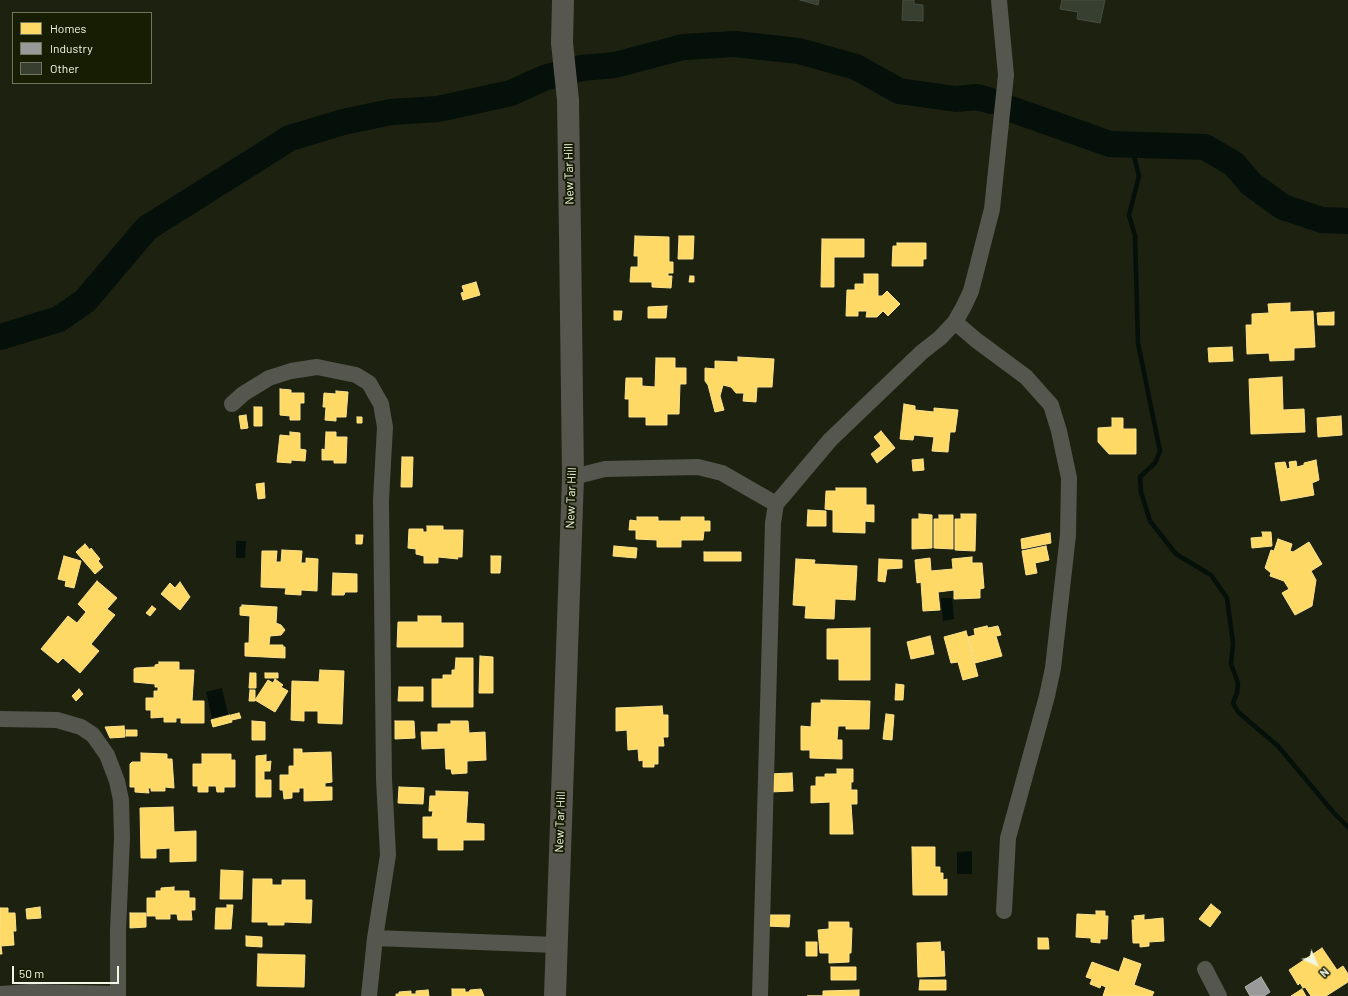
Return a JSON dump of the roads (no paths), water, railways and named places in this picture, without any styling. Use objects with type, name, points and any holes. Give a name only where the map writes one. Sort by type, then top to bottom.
[{"type":"street","name":"New Tar Hill","points":[[554,996],[573,477],[568,100],[562,43],[563,0]]},
{"type":"street","points":[[760,996],[773,523],[776,504],[830,440],[955,322],[971,291],[992,210],[1006,75],[999,0]]},
{"type":"street","points":[[955,322],[976,340],[1026,377],[1051,404],[1059,431],[1069,478],[1068,535],[1053,668],[1047,696],[1008,838],[1004,911]]},
{"type":"street","points":[[232,404],[243,394],[269,378],[291,371],[317,367],[356,375],[369,384],[381,404],[384,427],[381,500],[384,779],[388,841],[386,871],[375,938],[369,996]]},
{"type":"street","points":[[573,477],[605,469],[698,467],[722,473],[776,504]]},
{"type":"street","points":[[0,719],[57,720],[81,727],[93,735],[107,755],[121,800],[122,838],[118,931],[118,995],[31,992],[0,994]]},
{"type":"street","points":[[375,938],[556,945]]},
{"type":"street","points":[[1205,969],[1219,996]]},
{"type":"waterway","points":[[0,337],[59,319],[85,301],[147,228],[290,138],[343,122],[391,112],[438,109],[511,93],[544,78],[581,68],[615,65],[683,47],[735,44],[799,51],[856,67],[899,91],[956,99],[977,97],[991,101]]},
{"type":"waterway","points":[[1005,107],[1110,144],[1205,147],[1234,164],[1251,184],[1283,207],[1322,220],[1348,221]]},
{"type":"waterway","points":[[1131,144],[1139,176],[1129,215],[1135,236],[1138,343],[1160,451],[1155,463],[1140,477],[1141,492],[1150,521],[1176,554],[1211,575],[1227,598],[1233,643],[1231,664],[1238,683],[1237,693],[1233,703],[1238,712],[1278,746],[1334,813],[1348,827]]}]
